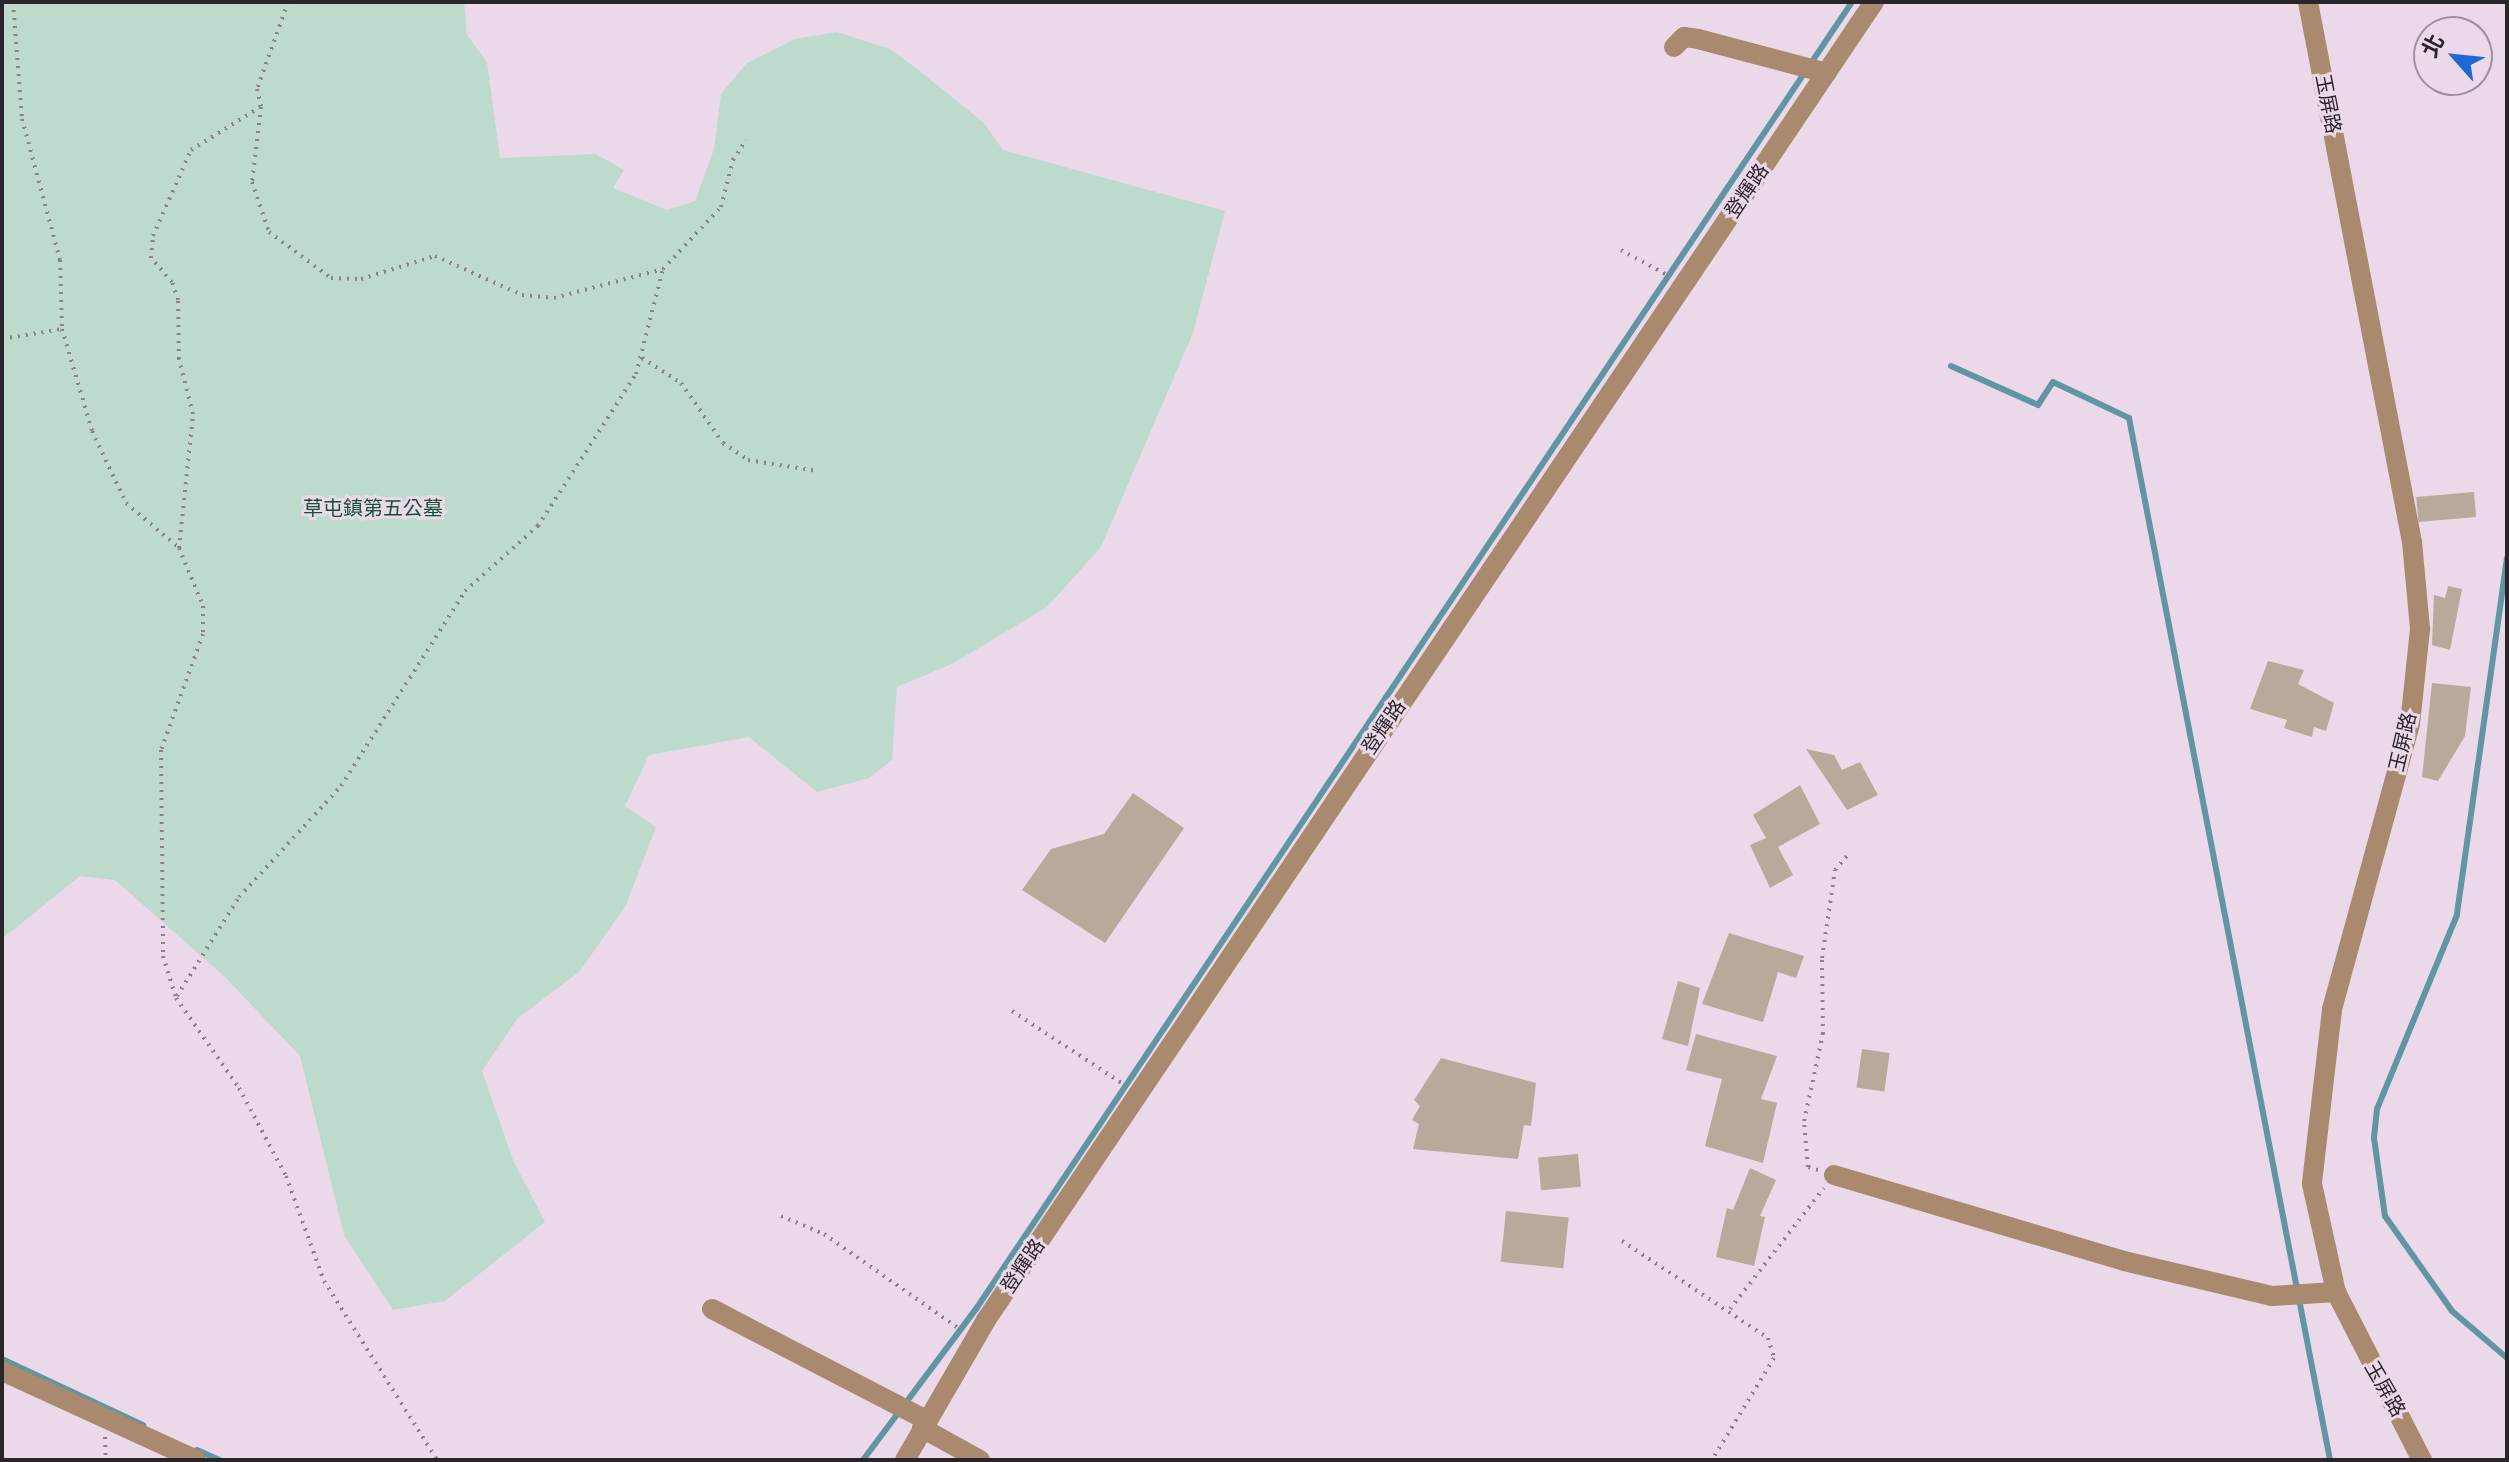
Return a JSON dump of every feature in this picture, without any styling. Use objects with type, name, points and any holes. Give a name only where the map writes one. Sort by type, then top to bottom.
[{"type":"street","name":"登輝路","points":[[905,1460],[975,1339],[1874,2]]},
{"type":"street","name":"玉屏路","points":[[2308,2],[2412,542],[2420,629],[2410,724],[2332,1010],[2317,1105],[2312,1184],[2320,1244],[2336,1292],[2422,1460]]},
{"type":"street","points":[[1674,47],[1684,37],[1698,39],[1827,73]]},
{"type":"street","points":[[1834,1175],[2124,1261],[2281,1296],[2336,1292]]},
{"type":"street","points":[[712,1309],[924,1424],[980,1460]]},
{"type":"street","points":[[2,1371],[196,1460]]},
{"type":"path","points":[[13,2],[22,119],[60,260],[62,329],[92,431],[126,503],[179,548],[203,606],[203,634],[161,750],[159,898],[163,956],[176,998],[239,1088],[286,1176],[324,1281],[343,1316],[437,1460]]},
{"type":"path","points":[[288,2],[257,89],[261,107],[252,159],[257,206],[269,232],[331,278],[361,279],[435,256],[522,295],[554,298],[663,269]]},
{"type":"path","points":[[179,548],[193,414],[179,359],[178,300],[172,282],[151,258],[153,236],[191,150],[261,107]]},
{"type":"path","points":[[176,998],[239,897],[341,786],[465,591],[538,526],[642,358],[663,269],[721,207],[733,160],[746,140]]},
{"type":"path","points":[[1621,250],[1683,285]]},
{"type":"path","points":[[2,339],[62,329]]},
{"type":"path","points":[[642,358],[681,383],[723,443],[748,460],[817,471]]},
{"type":"path","points":[[1730,1309],[1834,1175],[1808,1167],[1804,1121],[1823,1034],[1822,958],[1835,870],[1850,852]]},
{"type":"path","points":[[1012,1011],[1138,1094]]},
{"type":"path","points":[[781,1216],[824,1234],[975,1339]]},
{"type":"path","points":[[1622,1241],[1730,1309],[1768,1338],[1774,1358],[1712,1460]]},
{"type":"green space","name":"草屯鎮第五公墓","points":[[2,2],[464,2],[467,35],[487,62],[500,158],[596,154],[624,170],[613,188],[667,210],[695,201],[714,149],[721,94],[747,63],[795,39],[837,32],[890,49],[984,123],[1003,150],[1225,211],[1193,333],[1101,547],[1047,607],[952,664],[897,687],[892,760],[869,778],[817,792],[749,737],[649,755],[625,806],[656,827],[626,905],[580,971],[517,1019],[482,1071],[513,1160],[545,1222],[445,1301],[393,1310],[344,1235],[300,1056],[225,977],[115,880],[80,876],[2,939]]},
{"type":"building","points":[[2474,492],[2476,517],[2418,522],[2416,497]]},
{"type":"building","points":[[2448,586],[2462,589],[2450,650],[2432,645],[2434,595],[2445,598]]},
{"type":"building","points":[[2268,661],[2304,670],[2298,684],[2334,703],[2326,731],[2314,727],[2312,737],[2284,728],[2287,720],[2250,709]]},
{"type":"building","points":[[2432,683],[2471,687],[2465,736],[2438,781],[2422,777]]},
{"type":"building","points":[[1806,749],[1834,755],[1842,770],[1860,762],[1878,795],[1847,810]]},
{"type":"building","points":[[1800,785],[1820,824],[1778,847],[1793,875],[1770,888],[1750,845],[1766,838],[1753,815]]},
{"type":"building","points":[[1133,793],[1184,828],[1105,943],[1022,890],[1051,849],[1104,834]]},
{"type":"building","points":[[1729,933],[1804,956],[1796,978],[1778,972],[1763,1022],[1702,1004]]},
{"type":"building","points":[[1678,981],[1700,988],[1688,1046],[1662,1039]]},
{"type":"building","points":[[1696,1034],[1777,1056],[1761,1099],[1777,1103],[1763,1163],[1705,1146],[1722,1079],[1686,1070]]},
{"type":"building","points":[[1862,1049],[1890,1053],[1884,1092],[1857,1088]]},
{"type":"building","points":[[1441,1058],[1536,1083],[1531,1126],[1524,1125],[1518,1159],[1413,1149],[1419,1124],[1412,1120],[1420,1106],[1414,1100]]},
{"type":"building","points":[[1578,1154],[1581,1187],[1541,1190],[1538,1157]]},
{"type":"building","points":[[1750,1168],[1776,1180],[1760,1216],[1765,1217],[1754,1266],[1716,1257],[1727,1208],[1733,1210]]},
{"type":"building","points":[[1506,1211],[1569,1218],[1563,1268],[1501,1262]]},
{"type":"waterway","points":[[863,1460],[976,1309],[1852,2]]},
{"type":"waterway","points":[[1951,366],[2038,405],[2053,382],[2129,418],[2330,1460]]},
{"type":"waterway","points":[[2507,558],[2457,915],[2377,1109],[2374,1138],[2385,1216],[2452,1311],[2507,1358]]},
{"type":"waterway","points":[[2,1359],[143,1425]]},
{"type":"waterway","points":[[197,1450],[219,1460]]}]
